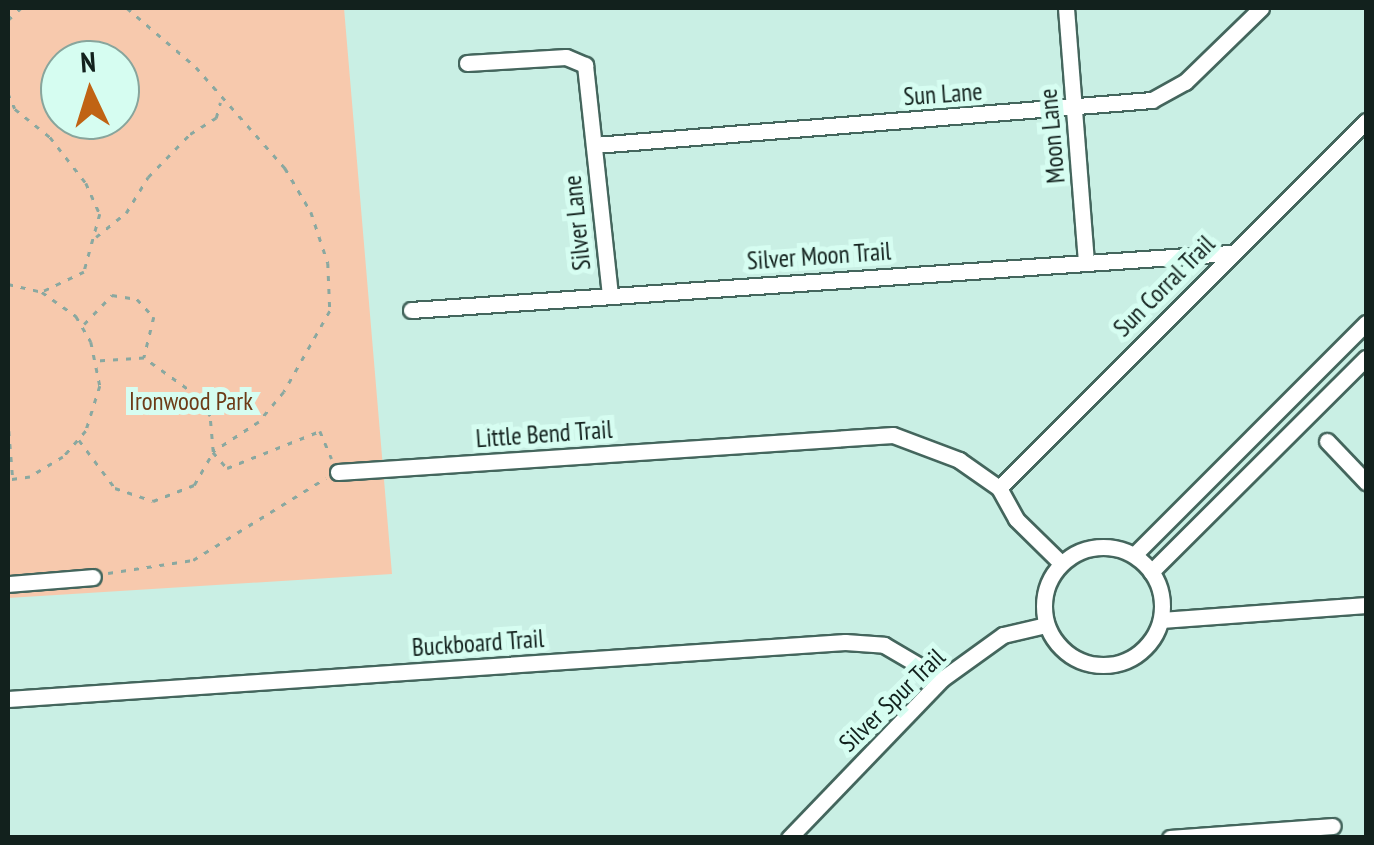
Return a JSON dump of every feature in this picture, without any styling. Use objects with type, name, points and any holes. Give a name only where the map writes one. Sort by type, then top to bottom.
[{"type":"street","name":"Moon Lane","points":[[1066,8],[1086,262]]},
{"type":"street","name":"Sun Lane","points":[[595,145],[1152,100],[1185,82],[1261,8]]},
{"type":"street","name":"Silver Lane","points":[[467,62],[566,57],[584,64],[610,296]]},
{"type":"street","name":"Sun Corral Trail","points":[[999,488],[1366,122]]},
{"type":"street","name":"Silver Moon Trail","points":[[411,310],[1231,253]]},
{"type":"street","points":[[1134,555],[1366,323]]},
{"type":"street","points":[[1151,572],[1366,358]]},
{"type":"street","name":"Little Bend Trail","points":[[338,472],[893,434],[960,460],[999,488],[1016,518],[1061,563]]},
{"type":"street","points":[[1327,441],[1366,482]]},
{"type":"street","points":[[1089,548],[1134,555],[1151,572],[1161,591],[1161,620],[1140,651],[1105,666],[1080,661],[1059,647],[1046,625],[1043,602],[1061,563],[1089,548]]},
{"type":"street","points":[[8,584],[92,577]]},
{"type":"street","points":[[1161,620],[1366,605]]},
{"type":"street","name":"Silver Spur Trail","points":[[799,834],[942,679],[1003,635],[1046,625]]},
{"type":"street","name":"Buckboard Trail","points":[[8,700],[845,642],[884,645],[942,679]]},
{"type":"street","points":[[1170,838],[1332,826]]},
{"type":"path","points":[[8,20],[21,8]]},
{"type":"path","points":[[79,440],[115,488],[153,500],[194,485],[213,452],[259,422],[284,392],[330,311],[328,263],[310,212],[285,168],[220,102],[196,67],[128,8]]},
{"type":"path","points":[[8,93],[15,110],[50,138],[86,182],[100,214],[84,272],[42,292]]},
{"type":"path","points":[[94,239],[126,212],[148,177],[190,134],[216,118],[220,102]]},
{"type":"path","points":[[8,284],[42,292],[84,326],[100,386],[79,440],[49,468],[10,480],[8,418]]},
{"type":"path","points":[[84,326],[98,303],[112,295],[136,299],[154,318],[144,358]]},
{"type":"path","points":[[92,577],[194,560],[338,472],[320,431],[304,432],[290,446],[249,455],[228,468],[213,452],[204,405],[144,358],[96,361]]},
{"type":"green space","name":"Ironwood Park","points":[[8,8],[344,8],[392,574],[8,598]]}]
